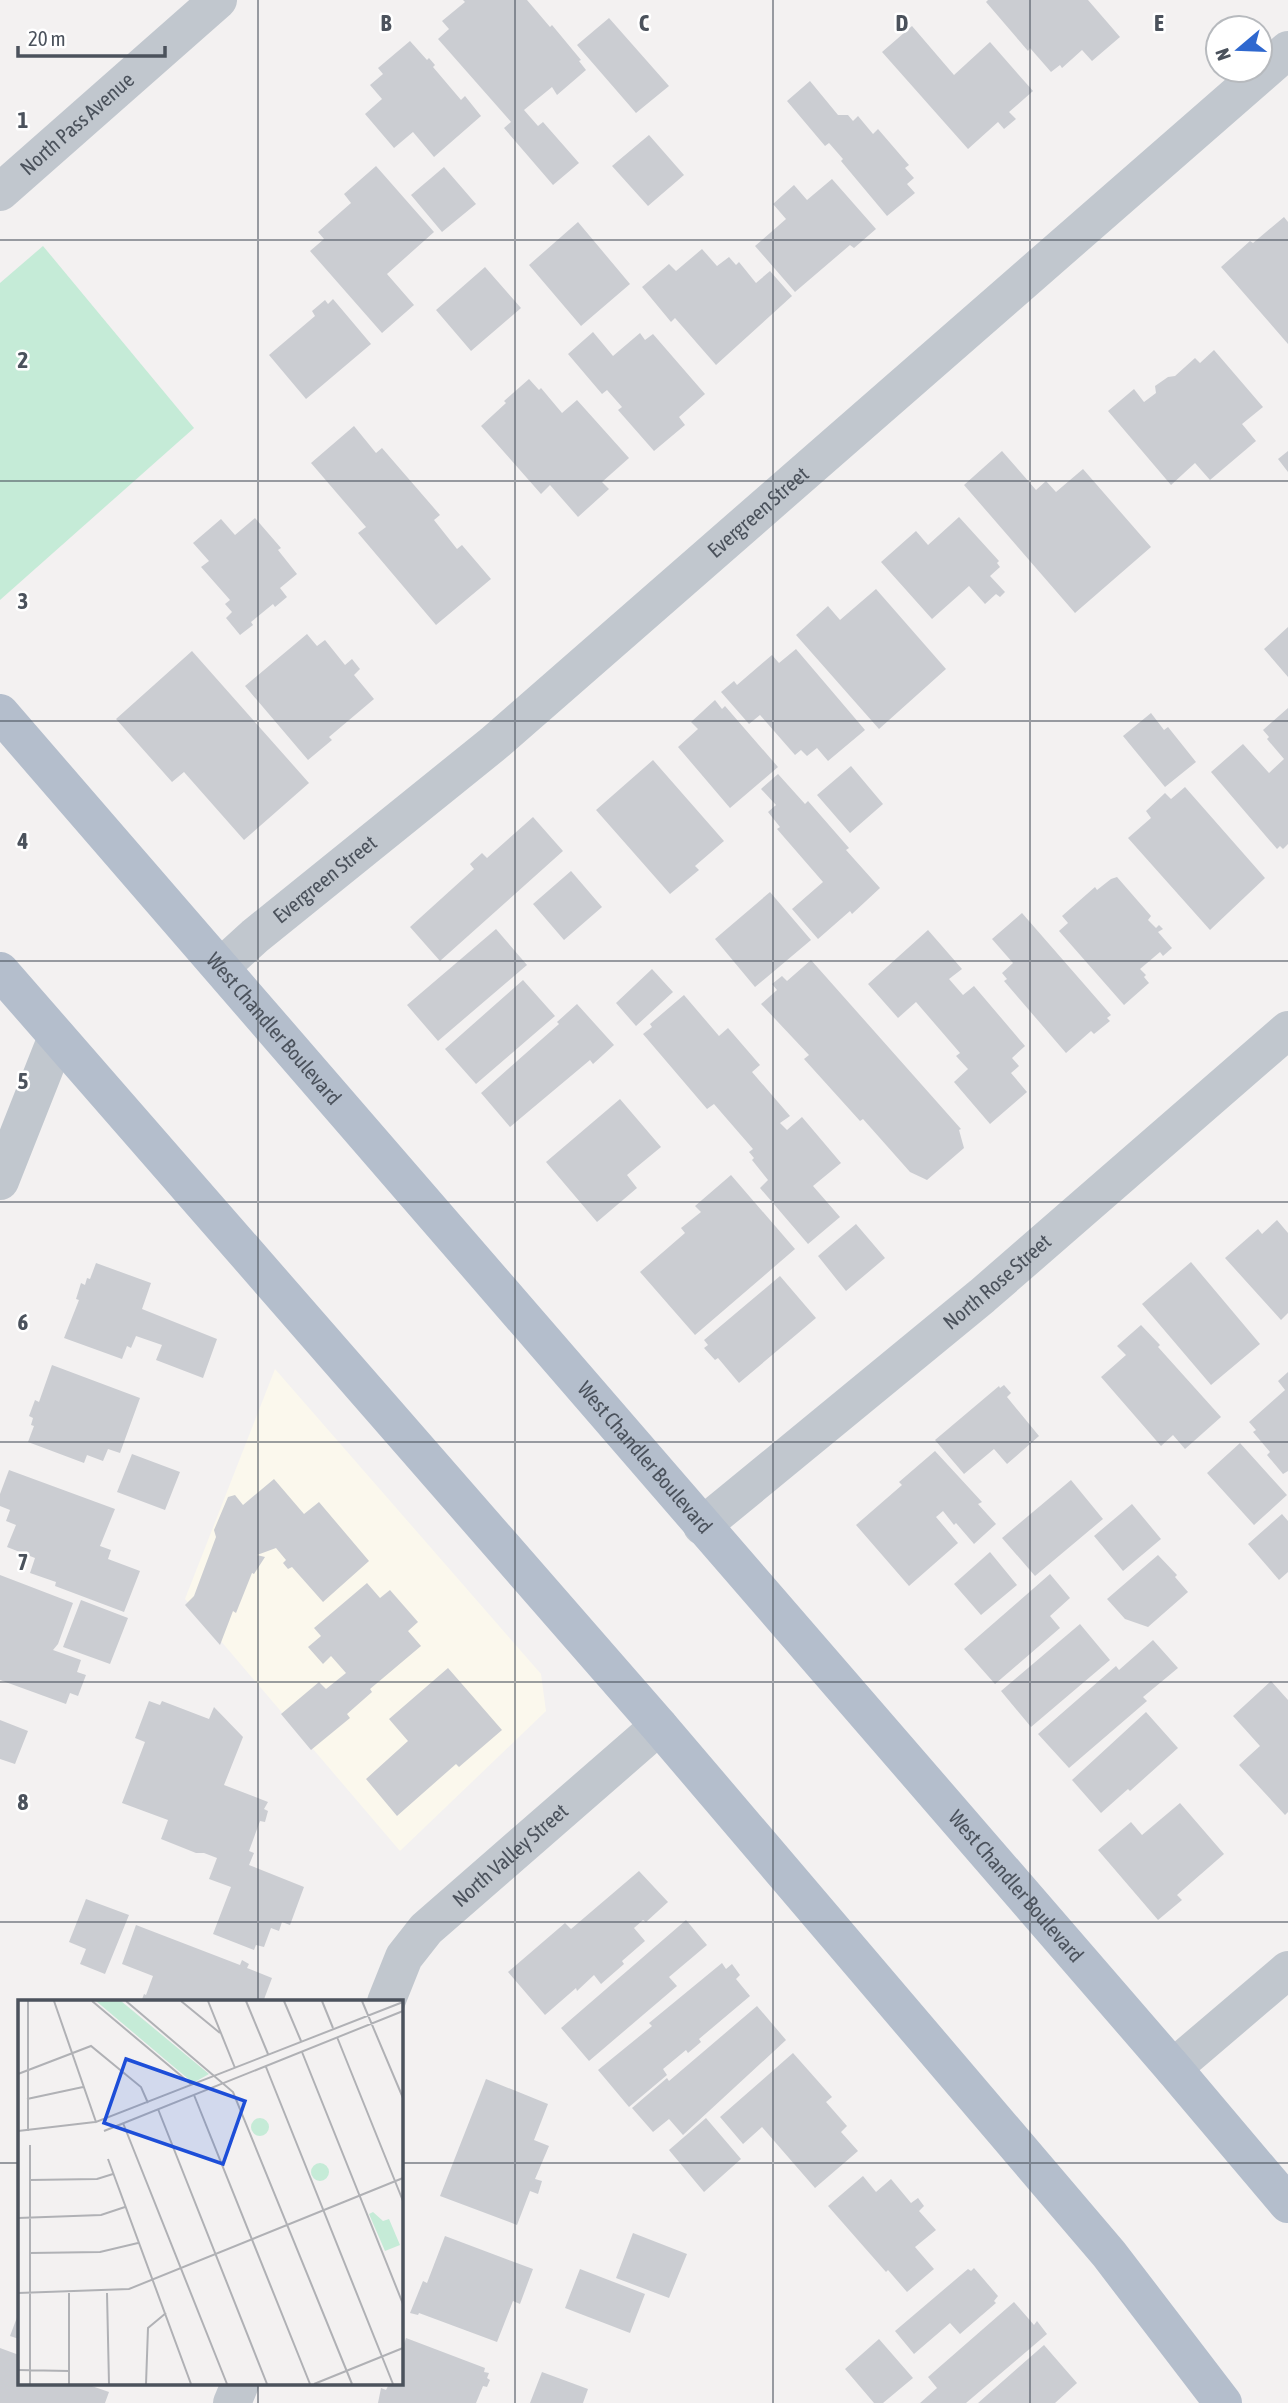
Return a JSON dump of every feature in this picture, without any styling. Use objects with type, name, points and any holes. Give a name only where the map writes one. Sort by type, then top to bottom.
[{"type":"main road","name":"West Chandler Boulevard","points":[[0,713],[1288,2204]]},
{"type":"main road","points":[[0,971],[659,1726],[1109,2254],[1223,2403]]},
{"type":"street","name":"North Pass Avenue","points":[[0,192],[218,0]]},
{"type":"street","name":"Evergreen Street","points":[[221,967],[255,936],[493,744],[1288,50]]},
{"type":"street","name":"North Rose Street","points":[[702,1526],[982,1296],[1288,1030]]},
{"type":"street","points":[[0,1181],[57,1037]]},
{"type":"street","name":"North Valley Street","points":[[387,2000],[404,1957],[426,1929],[659,1726]]},
{"type":"street","points":[[1173,2068],[1288,1970]]},
{"type":"street","points":[[232,2403],[239,2386]]},
{"type":"shaded area","points":[[275,1369],[541,1674],[546,1711],[400,1851],[185,1599]]},
{"type":"green space","points":[[43,246],[194,428],[0,600],[0,283]]},
{"type":"building","points":[[463,0],[527,0],[550,27],[552,25],[586,70],[557,95],[552,87],[524,110],[538,126],[543,122],[579,163],[553,185],[504,128],[511,122],[438,39],[449,29],[442,21],[465,2]]},
{"type":"building","points":[[1088,0],[1120,37],[1092,61],[1082,50],[1062,68],[1060,65],[1051,72],[1030,48],[1028,51],[986,2]]},
{"type":"building","points":[[609,18],[669,86],[636,113],[577,45]]},
{"type":"building","points":[[912,26],[954,75],[990,42],[1033,91],[1009,112],[1016,119],[1004,129],[998,122],[968,149],[882,52]]},
{"type":"building","points":[[410,41],[427,60],[429,58],[435,65],[433,67],[461,100],[465,96],[481,116],[434,157],[413,132],[394,148],[365,114],[382,99],[370,85],[383,74],[378,68]]},
{"type":"building","points":[[810,81],[838,115],[848,115],[853,121],[858,116],[873,134],[878,129],[909,165],[905,168],[914,178],[907,184],[915,193],[887,216],[841,161],[843,159],[829,143],[825,146],[787,101]]},
{"type":"building","points":[[649,135],[684,175],[648,206],[612,166]]},
{"type":"building","points":[[376,166],[434,232],[387,274],[414,305],[382,333],[310,251],[324,239],[318,232],[351,203],[344,194]]},
{"type":"building","points":[[444,167],[476,204],[442,232],[411,195]]},
{"type":"building","points":[[832,179],[876,229],[854,248],[850,245],[795,292],[755,246],[786,219],[773,204],[794,185],[807,200]]},
{"type":"building","points":[[1284,217],[1288,222],[1288,344],[1221,267],[1250,241],[1253,243]]},
{"type":"building","points":[[578,222],[630,284],[581,326],[529,265]]},
{"type":"building","points":[[702,249],[717,266],[729,257],[736,265],[739,262],[756,283],[770,271],[792,296],[716,365],[675,318],[671,322],[642,287],[669,264],[676,271]]},
{"type":"building","points":[[485,267],[521,308],[471,351],[436,310]]},
{"type":"building","points":[[333,299],[371,344],[306,399],[269,355],[315,316],[312,311],[325,300],[328,304]]},
{"type":"building","points":[[593,332],[613,356],[640,333],[645,340],[653,334],[705,394],[679,417],[685,425],[654,451],[618,410],[622,407],[607,390],[602,394],[568,354]]},
{"type":"building","points":[[1214,350],[1263,407],[1242,424],[1256,441],[1210,480],[1195,463],[1171,485],[1108,411],[1134,389],[1144,402],[1156,393],[1155,386],[1168,377],[1175,376],[1195,358],[1200,363]]},
{"type":"building","points":[[529,379],[539,390],[541,388],[562,413],[577,400],[629,458],[602,482],[609,489],[578,517],[550,485],[541,494],[481,426]]},
{"type":"building","points":[[354,426],[376,453],[382,448],[440,515],[434,520],[457,549],[462,545],[491,579],[436,625],[358,533],[366,527],[311,463]]},
{"type":"building","points":[[1002,451],[1036,490],[1046,481],[1056,492],[1083,469],[1151,547],[1075,613],[964,485]]},
{"type":"building","points":[[1288,451],[1288,472],[1278,459]]},
{"type":"building","points":[[959,517],[999,561],[997,563],[1000,567],[990,576],[1005,592],[1000,597],[996,594],[985,604],[969,586],[932,619],[881,562],[916,531],[928,545]]},
{"type":"building","points":[[255,518],[281,548],[278,550],[297,574],[280,588],[287,597],[275,607],[273,604],[240,635],[226,618],[232,612],[225,604],[230,600],[201,567],[209,561],[193,543],[221,519],[235,535]]},
{"type":"building","points":[[876,589],[946,669],[879,729],[796,635],[828,606],[840,620]]},
{"type":"building","points":[[1288,627],[1288,677],[1264,649]]},
{"type":"building","points":[[307,634],[317,646],[325,640],[345,665],[352,659],[360,669],[354,675],[374,699],[329,737],[332,740],[308,760],[245,686]]},
{"type":"building","points":[[796,649],[865,730],[828,761],[817,748],[807,756],[801,750],[795,755],[760,715],[749,724],[721,692],[734,681],[737,685],[772,655],[779,663]]},
{"type":"building","points":[[192,651],[309,783],[244,840],[184,772],[172,782],[116,719]]},
{"type":"building","points":[[715,700],[722,709],[725,706],[778,767],[730,808],[678,747],[698,729],[691,722]]},
{"type":"building","points":[[1288,708],[1288,844],[1283,849],[1280,846],[1277,849],[1211,772],[1243,744],[1269,773],[1284,759],[1263,730]]},
{"type":"building","points":[[1151,713],[1164,730],[1168,727],[1196,762],[1165,787],[1123,736]]},
{"type":"building","points":[[653,760],[724,841],[695,866],[699,870],[670,894],[596,810]]},
{"type":"building","points":[[851,766],[883,804],[850,833],[817,795]]},
{"type":"building","points":[[778,774],[805,804],[808,801],[880,888],[852,914],[850,911],[818,939],[792,909],[823,882],[777,829],[780,827],[768,812],[776,805],[761,789]]},
{"type":"building","points":[[1185,787],[1265,878],[1210,930],[1128,838],[1151,818],[1146,811],[1165,793],[1171,799]]},
{"type":"building","points":[[533,817],[563,851],[440,961],[410,927],[474,869],[470,864],[482,853],[487,858]]},
{"type":"building","points":[[571,871],[602,907],[564,940],[533,904]]},
{"type":"building","points":[[1117,877],[1151,916],[1148,920],[1156,928],[1159,925],[1163,929],[1158,932],[1172,948],[1163,956],[1160,952],[1140,969],[1149,983],[1124,1005],[1059,931],[1068,923],[1062,916],[1095,887],[1097,890]]},
{"type":"building","points":[[770,892],[811,940],[755,987],[715,939]]},
{"type":"building","points":[[1022,913],[1111,1015],[1107,1018],[1110,1021],[1094,1034],[1091,1031],[1066,1053],[1004,981],[1007,979],[1002,973],[1013,963],[992,939]]},
{"type":"building","points":[[496,929],[527,965],[438,1041],[407,1005]]},
{"type":"building","points":[[928,930],[962,969],[949,979],[963,995],[974,986],[1025,1046],[1012,1058],[1019,1066],[1011,1073],[1027,1092],[990,1124],[954,1082],[968,1069],[956,1056],[960,1053],[916,1002],[898,1018],[868,984]]},
{"type":"building","points":[[811,960],[961,1129],[959,1130],[964,1148],[927,1180],[910,1172],[863,1119],[860,1121],[804,1059],[809,1055],[761,1004],[777,990],[772,984],[782,976],[787,981]]},
{"type":"building","points":[[652,969],[673,992],[636,1026],[616,1003]]},
{"type":"building","points":[[523,980],[555,1016],[476,1084],[445,1049]]},
{"type":"building","points":[[684,995],[719,1036],[728,1028],[760,1065],[752,1072],[790,1116],[780,1123],[787,1130],[802,1117],[841,1163],[813,1186],[840,1217],[808,1244],[760,1188],[768,1180],[752,1160],[754,1158],[749,1152],[753,1149],[714,1104],[707,1109],[643,1034],[652,1027],[650,1024]]},
{"type":"building","points":[[577,1004],[614,1045],[593,1064],[590,1060],[510,1127],[481,1093],[559,1024],[557,1022]]},
{"type":"building","points":[[620,1099],[661,1147],[627,1175],[637,1188],[597,1222],[546,1162]]},
{"type":"building","points":[[731,1175],[795,1249],[695,1335],[640,1272],[685,1233],[681,1228],[701,1212],[695,1206]]},
{"type":"building","points":[[1277,1220],[1288,1233],[1288,1313],[1281,1320],[1225,1258],[1258,1229],[1262,1234]]},
{"type":"building","points":[[856,1224],[885,1258],[846,1291],[818,1256]]},
{"type":"building","points":[[1191,1262],[1260,1344],[1211,1385],[1142,1304]]},
{"type":"building","points":[[96,1263],[151,1283],[142,1309],[217,1339],[203,1378],[156,1360],[162,1345],[136,1336],[131,1348],[127,1346],[122,1359],[64,1338],[79,1300],[76,1299],[81,1283],[85,1285],[87,1278],[90,1279]]},
{"type":"building","points":[[780,1276],[816,1318],[739,1383],[718,1358],[715,1360],[704,1348],[708,1345],[704,1340]]},
{"type":"building","points":[[1141,1325],[1221,1417],[1185,1449],[1173,1435],[1161,1446],[1101,1377],[1126,1355],[1117,1346]]},
{"type":"building","points":[[52,1365],[140,1398],[120,1453],[108,1449],[103,1461],[87,1455],[84,1463],[28,1442],[34,1426],[31,1425],[33,1418],[29,1416],[35,1400],[39,1402]]},
{"type":"building","points":[[1288,1372],[1288,1471],[1283,1474],[1267,1455],[1270,1452],[1253,1432],[1256,1430],[1249,1422],[1285,1390],[1278,1381]]},
{"type":"building","points":[[1004,1385],[1011,1393],[1007,1397],[1039,1436],[1007,1464],[994,1449],[964,1474],[935,1440],[999,1386],[1000,1388]]},
{"type":"building","points":[[1240,1443],[1287,1495],[1254,1525],[1207,1473]]},
{"type":"building","points":[[935,1451],[982,1502],[978,1504],[996,1524],[974,1544],[943,1511],[936,1517],[958,1543],[909,1586],[856,1525],[902,1485],[899,1482]]},
{"type":"building","points":[[132,1454],[180,1472],[165,1510],[117,1492]]},
{"type":"building","points":[[9,1470],[115,1509],[100,1546],[111,1550],[108,1559],[140,1571],[124,1612],[55,1586],[56,1582],[30,1573],[35,1558],[7,1547],[16,1525],[6,1521],[10,1510],[0,1506],[0,1494]]},
{"type":"building","points":[[274,1479],[304,1514],[319,1502],[369,1561],[323,1602],[292,1567],[288,1569],[283,1563],[286,1560],[276,1548],[257,1555],[265,1557],[254,1574],[252,1573],[220,1645],[185,1605],[194,1596],[216,1537],[214,1530],[228,1497],[235,1495],[243,1505]]},
{"type":"building","points":[[1071,1480],[1103,1519],[1035,1576],[1002,1538]]},
{"type":"building","points":[[1132,1504],[1161,1539],[1123,1571],[1094,1536]]},
{"type":"building","points":[[1282,1514],[1288,1521],[1288,1572],[1279,1580],[1248,1544]]},
{"type":"building","points":[[990,1552],[1017,1585],[981,1615],[954,1584]]},
{"type":"building","points":[[1158,1555],[1177,1575],[1175,1577],[1188,1592],[1148,1627],[1125,1619],[1107,1599]]},
{"type":"building","points":[[1050,1574],[1070,1598],[1050,1616],[1060,1628],[995,1684],[964,1649]]},
{"type":"building","points":[[0,1575],[73,1603],[58,1644],[53,1650],[81,1660],[77,1672],[86,1675],[78,1696],[70,1693],[66,1704],[0,1680]]},
{"type":"building","points":[[367,1583],[380,1598],[390,1590],[418,1622],[408,1631],[421,1646],[370,1689],[372,1692],[347,1714],[350,1718],[311,1750],[281,1714],[319,1682],[326,1689],[346,1673],[331,1656],[323,1664],[308,1647],[321,1636],[314,1628]]},
{"type":"building","points":[[81,1600],[128,1618],[110,1664],[63,1647]]},
{"type":"building","points":[[1080,1624],[1110,1660],[1031,1727],[1001,1691]]},
{"type":"building","points":[[1153,1640],[1178,1668],[1143,1697],[1147,1701],[1069,1768],[1038,1734],[1116,1666],[1119,1670]]},
{"type":"building","points":[[448,1668],[502,1730],[459,1767],[456,1764],[397,1816],[366,1779],[408,1741],[389,1719]]},
{"type":"building","points":[[1271,1681],[1288,1700],[1288,1812],[1285,1815],[1239,1765],[1260,1746],[1233,1716]]},
{"type":"building","points":[[149,1701],[160,1705],[162,1701],[209,1719],[214,1707],[243,1737],[224,1785],[268,1802],[264,1809],[268,1811],[265,1822],[260,1821],[249,1851],[254,1853],[249,1865],[304,1887],[290,1925],[282,1922],[279,1931],[271,1928],[264,1947],[256,1945],[254,1950],[213,1934],[231,1887],[209,1879],[217,1858],[161,1839],[168,1820],[122,1803],[145,1742],[135,1738]]},
{"type":"building","points":[[1146,1712],[1178,1748],[1101,1813],[1072,1780]]},
{"type":"building","points":[[0,1720],[28,1731],[15,1764],[0,1759]]},
{"type":"building","points":[[1180,1803],[1224,1854],[1177,1895],[1182,1900],[1158,1920],[1098,1850],[1131,1822],[1142,1835]]},
{"type":"building","points":[[639,1871],[668,1902],[646,1922],[643,1920],[634,1928],[645,1941],[601,1984],[594,1975],[545,2015],[508,1972],[565,1923],[571,1929]]},
{"type":"building","points":[[86,1899],[129,1915],[105,1974],[80,1964],[86,1949],[69,1942]]},
{"type":"building","points":[[686,1920],[707,1945],[669,1977],[677,1986],[589,2061],[561,2028]]},
{"type":"building","points":[[136,1925],[240,1965],[242,1960],[249,1964],[247,1968],[272,1978],[264,2000],[142,2000],[153,1976],[122,1964]]},
{"type":"building","points":[[722,1963],[726,1969],[732,1964],[740,1975],[736,1979],[750,1996],[699,2039],[701,2042],[688,2053],[686,2050],[663,2069],[667,2075],[629,2107],[598,2070],[652,2026],[649,2023]]},
{"type":"building","points":[[757,2006],[786,2040],[683,2135],[669,2119],[653,2132],[632,2108],[667,2078],[669,2081]]},
{"type":"building","points":[[793,2053],[832,2097],[826,2102],[847,2126],[841,2132],[858,2151],[815,2188],[762,2127],[743,2144],[720,2117]]},
{"type":"building","points":[[486,2079],[548,2104],[534,2140],[549,2146],[535,2179],[542,2181],[538,2194],[530,2191],[517,2225],[440,2196]]},
{"type":"building","points":[[706,2118],[741,2159],[704,2192],[669,2150]]},
{"type":"building","points":[[863,2176],[876,2192],[891,2179],[911,2203],[918,2198],[924,2206],[919,2211],[936,2230],[915,2247],[934,2269],[907,2292],[828,2206]]},
{"type":"building","points":[[633,2233],[687,2254],[669,2298],[616,2278]]},
{"type":"building","points":[[445,2236],[533,2269],[520,2304],[513,2301],[497,2342],[419,2313],[410,2313],[423,2281],[427,2283]]},
{"type":"building","points":[[974,2268],[998,2296],[994,2301],[996,2303],[960,2334],[950,2323],[914,2354],[895,2331],[968,2269],[971,2271]]},
{"type":"building","points":[[580,2269],[645,2294],[630,2333],[565,2308]]},
{"type":"building","points":[[1014,2302],[1034,2325],[1037,2321],[1047,2334],[966,2403],[920,2403],[937,2388],[928,2377]]},
{"type":"building","points":[[18,2315],[18,2339],[10,2336]]},
{"type":"building","points":[[406,2338],[485,2368],[484,2372],[489,2373],[487,2378],[490,2380],[487,2387],[483,2386],[476,2403],[378,2403],[381,2388],[386,2390],[388,2386],[402,2386],[402,2349]]},
{"type":"building","points":[[879,2339],[913,2378],[883,2403],[874,2403],[845,2369]]},
{"type":"building","points":[[1044,2345],[1077,2383],[1055,2403],[978,2403]]},
{"type":"building","points":[[0,2348],[18,2355],[18,2386],[92,2386],[109,2392],[105,2403],[0,2403]]},
{"type":"building","points":[[542,2372],[588,2389],[583,2403],[530,2403]]}]
